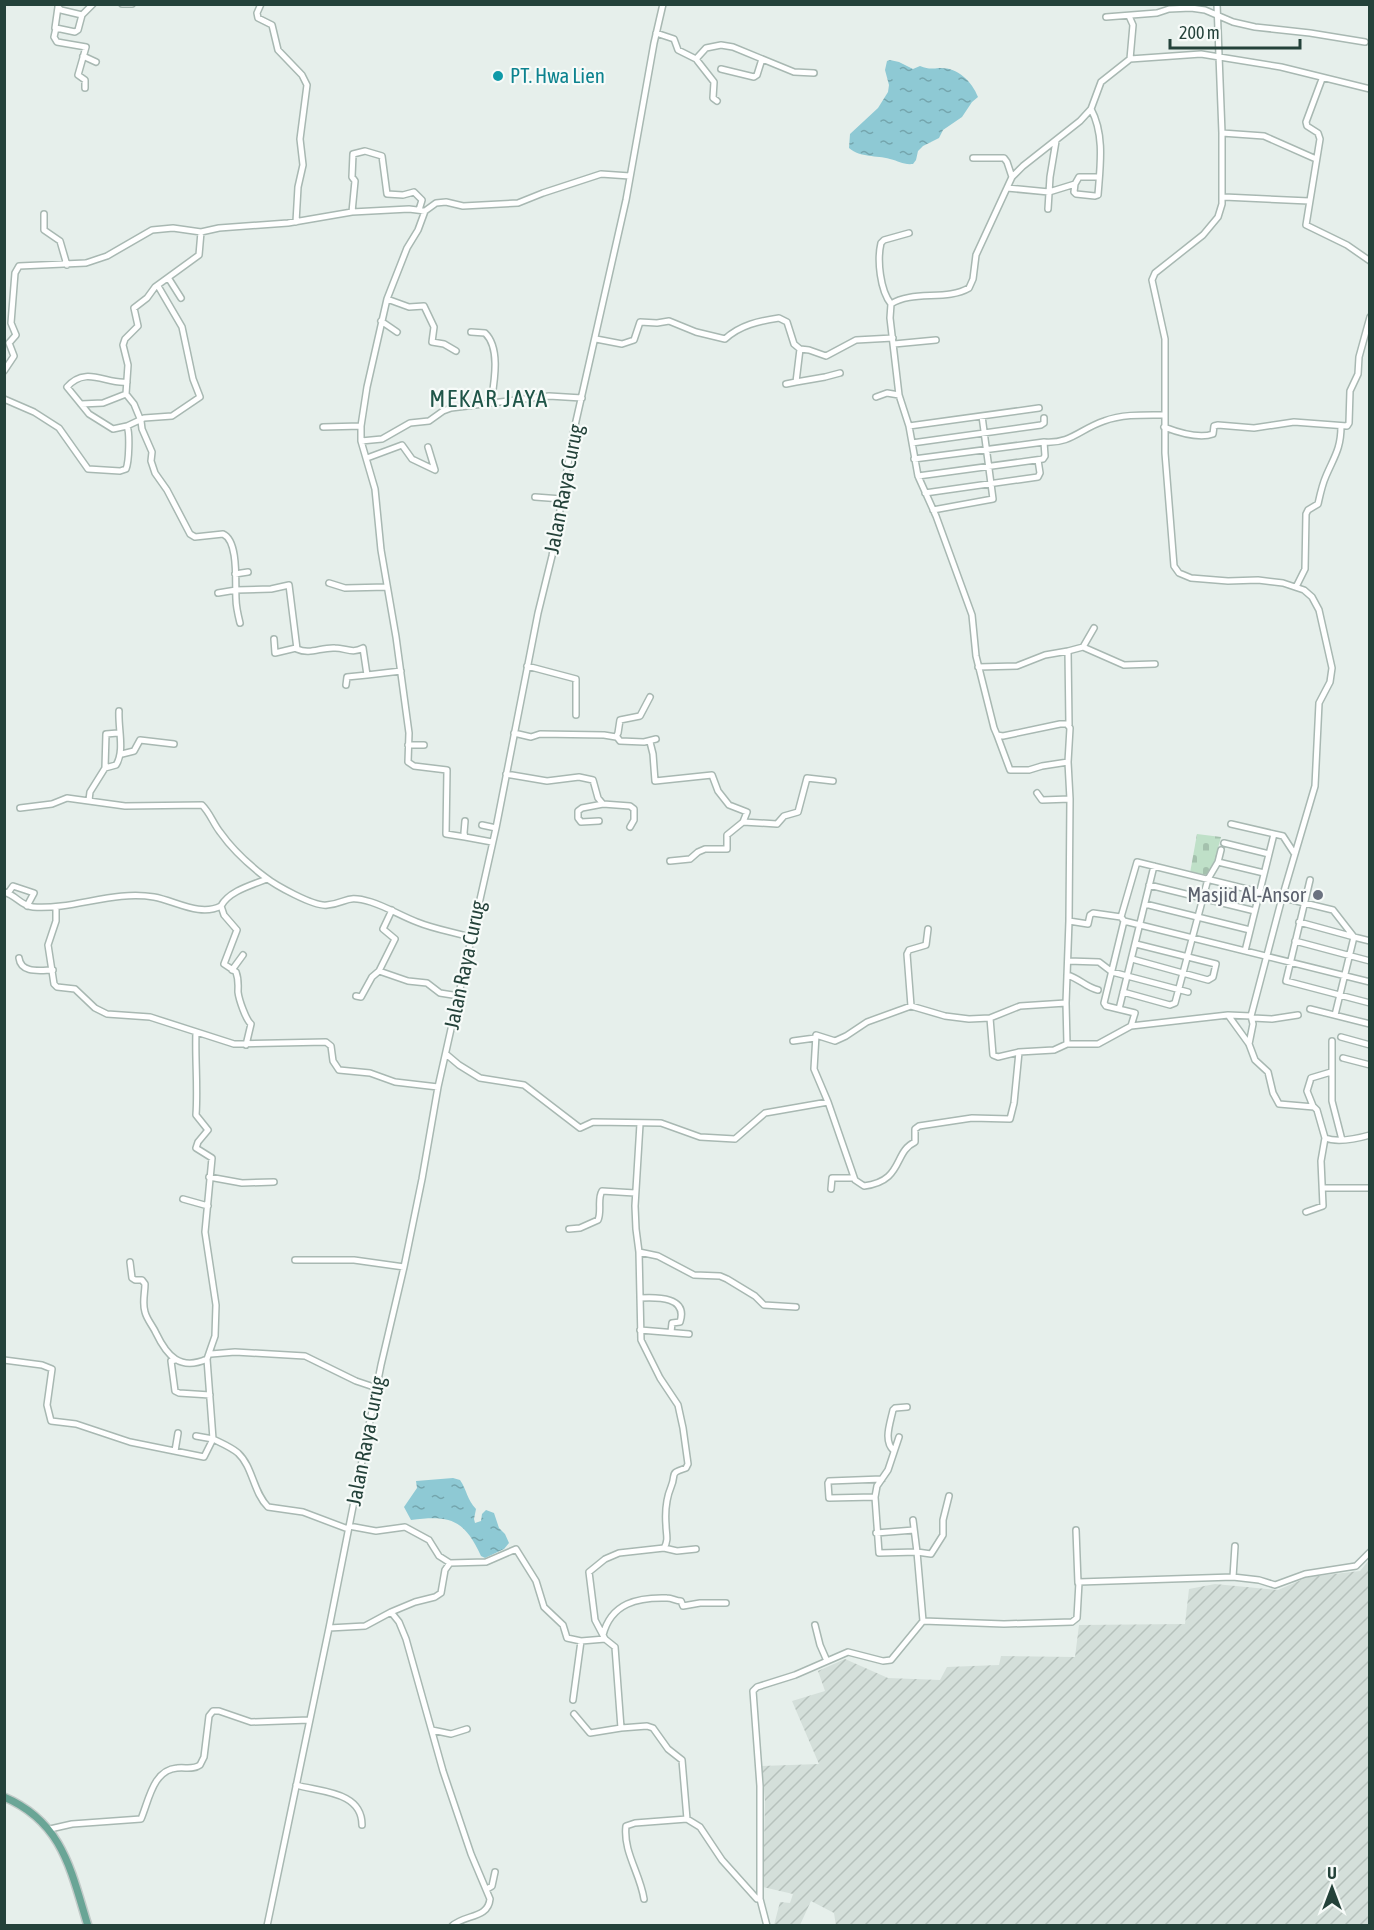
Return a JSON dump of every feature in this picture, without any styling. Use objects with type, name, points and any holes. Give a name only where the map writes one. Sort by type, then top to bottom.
[{"type":"main road","points":[[4,1797],[31,1811],[50,1829],[66,1854],[88,1926]]},
{"type":"street","points":[[54,28],[76,31],[82,15],[93,4]]},
{"type":"street","points":[[122,4],[132,4]]},
{"type":"street","points":[[261,4],[257,13],[258,18],[272,25],[278,50],[302,75],[307,86],[300,139],[303,165],[298,187],[296,222]]},
{"type":"street","name":"Jalan Raya Curug","points":[[267,1926],[381,1365],[404,1267],[438,1087],[496,828],[582,398],[630,176],[663,4]]},
{"type":"street","points":[[1217,4],[1224,197],[1221,211],[1209,229],[1152,277],[1165,339],[1164,427],[1172,559],[1179,573],[1201,579],[1258,580],[1296,587],[1308,593],[1316,604],[1326,635],[1332,668],[1330,682],[1319,703],[1315,786],[1294,853],[1267,956],[1252,1017],[1249,1044]]},
{"type":"street","points":[[58,6],[61,10],[82,15]]},
{"type":"street","points":[[58,6],[54,28],[55,41],[86,47],[78,76],[85,80],[85,88]]},
{"type":"street","points":[[1106,17],[1157,13],[1181,7],[1199,9],[1255,27],[1365,42]]},
{"type":"street","points":[[1129,16],[1133,25],[1130,59]]},
{"type":"street","points":[[656,33],[674,39],[678,50],[696,58],[714,82],[712,98],[717,101]]},
{"type":"street","points":[[696,58],[706,48],[716,44],[733,47],[794,72],[814,73]]},
{"type":"street","points":[[891,304],[900,299],[958,292],[969,288],[973,279],[976,255],[1012,177],[1091,109],[1101,82],[1130,59],[1193,53],[1281,67],[1322,79],[1370,89]]},
{"type":"street","points":[[83,56],[96,62]]},
{"type":"street","points":[[722,69],[756,77],[762,59]]},
{"type":"street","points":[[1322,79],[1306,122],[1307,126],[1319,136],[1307,226],[1347,245],[1369,259]]},
{"type":"street","points":[[1091,109],[1098,125],[1100,177],[1097,196],[1074,193],[1079,177],[1100,177]]},
{"type":"street","points":[[1222,133],[1264,136],[1316,159]]},
{"type":"street","points":[[1048,209],[1056,141]]},
{"type":"street","points":[[352,212],[355,182],[352,177],[352,156],[361,151],[382,156],[387,194],[403,195],[414,192],[421,198],[422,211],[418,230],[407,248],[381,321],[361,426],[361,441],[375,489],[409,733],[410,764],[447,770],[446,834],[492,843]]},
{"type":"street","points":[[973,158],[1004,158],[1012,177]]},
{"type":"street","points":[[4,371],[14,353],[9,344],[16,335],[11,323],[16,270],[22,265],[86,263],[107,256],[148,231],[173,228],[201,232],[219,228],[296,222],[352,212],[422,211],[442,202],[463,206],[518,203],[601,174],[630,176]]},
{"type":"street","points":[[1007,188],[1049,192],[1075,184]]},
{"type":"street","points":[[1224,197],[1309,201]]},
{"type":"street","points":[[44,214],[44,230],[60,241],[67,265]]},
{"type":"street","points":[[201,232],[199,255],[158,286],[134,308],[138,326],[125,339],[123,345],[128,364],[126,394],[141,419],[142,429],[152,452],[151,461],[154,470],[190,534],[195,537],[223,534],[229,537],[233,550],[240,623]]},
{"type":"street","points":[[909,233],[884,240],[880,246],[881,272],[886,297],[891,304],[890,318],[899,395],[909,426],[918,476],[959,574],[969,605],[978,667],[997,735],[1010,770],[1029,771],[1042,766],[1068,762]]},
{"type":"street","points":[[169,279],[181,298]]},
{"type":"street","points":[[127,382],[119,383],[96,377],[75,381],[68,384],[67,388],[94,418],[114,430],[141,419],[172,416],[200,397],[193,379],[182,327],[158,286]]},
{"type":"street","points":[[387,299],[409,307],[424,306],[434,327],[432,342],[444,344],[456,351]]},
{"type":"street","points":[[1164,427],[1207,436],[1213,434],[1214,426],[1218,425],[1259,428],[1294,422],[1347,426],[1350,391],[1358,374],[1359,357],[1367,339],[1370,316]]},
{"type":"street","points":[[596,339],[627,344],[634,340],[640,322],[667,321],[696,332],[725,339],[742,327],[784,318],[794,344],[800,349],[826,356],[856,340],[936,340]]},
{"type":"street","points":[[381,321],[397,332]]},
{"type":"street","points":[[471,332],[486,333],[492,342],[495,370],[491,403]]},
{"type":"street","points":[[796,382],[800,349]]},
{"type":"street","points":[[786,384],[840,372]]},
{"type":"street","points":[[876,397],[887,393],[899,395]]},
{"type":"street","points":[[81,404],[103,403],[126,394]]},
{"type":"street","points":[[361,441],[382,439],[415,422],[431,421],[447,410],[549,396],[582,398]]},
{"type":"street","points":[[4,399],[34,412],[58,428],[90,470],[120,471],[126,469],[129,437],[127,426]]},
{"type":"street","points":[[909,426],[1039,408]]},
{"type":"street","points":[[914,459],[1044,442],[1055,443],[1069,440],[1109,419],[1164,414]]},
{"type":"street","points":[[933,510],[992,500],[982,416]]},
{"type":"street","points":[[912,443],[1041,425],[1044,423],[1044,418]]},
{"type":"street","points":[[323,427],[361,426]]},
{"type":"street","points":[[1296,587],[1305,569],[1306,514],[1309,509],[1318,504],[1325,479],[1339,447],[1341,426]]},
{"type":"street","points":[[399,430],[402,445],[411,459],[435,470],[428,447]]},
{"type":"street","points":[[918,476],[1038,460],[1045,457],[1044,442]]},
{"type":"street","points":[[367,458],[402,445]]},
{"type":"street","points":[[925,493],[1038,477],[1040,473],[1038,460]]},
{"type":"street","points":[[535,497],[562,499]]},
{"type":"street","points":[[235,574],[248,572]]},
{"type":"street","points":[[329,583],[345,588],[387,588]]},
{"type":"street","points":[[218,593],[289,585],[296,648]]},
{"type":"street","points":[[1083,647],[1094,628]]},
{"type":"street","points":[[274,639],[276,653],[296,648],[306,652],[335,648],[353,651],[363,648],[367,675]]},
{"type":"street","points":[[978,667],[1017,666],[1045,655],[1083,647],[1124,665],[1155,664]]},
{"type":"street","points":[[1067,1044],[1066,1003],[1070,921],[1068,651]]},
{"type":"street","points":[[527,666],[576,679],[576,715]]},
{"type":"street","points":[[346,685],[347,677],[401,671]]},
{"type":"street","points":[[650,697],[639,717],[620,720],[617,736],[620,741],[653,740],[656,781],[712,775],[718,791],[729,805],[746,811],[743,822],[727,835],[727,849],[705,849],[690,859],[670,861]]},
{"type":"street","points":[[105,768],[116,765],[122,754],[118,733],[119,711]]},
{"type":"street","points":[[997,735],[1005,736],[1053,725],[1069,725]]},
{"type":"street","points":[[89,800],[90,792],[105,768],[106,734],[118,733]]},
{"type":"street","points":[[514,733],[530,737],[540,734],[617,736]]},
{"type":"street","points":[[122,754],[134,751],[140,740],[174,744]]},
{"type":"street","points":[[408,746],[424,746]]},
{"type":"street","points":[[506,774],[547,781],[579,777],[590,779],[595,783],[598,798],[603,804]]},
{"type":"street","points":[[743,822],[777,824],[784,816],[798,812],[807,778],[833,781]]},
{"type":"street","points":[[1037,793],[1042,801],[1070,799]]},
{"type":"street","points":[[20,808],[52,804],[68,798],[125,806],[202,805],[228,843],[267,879],[316,904],[328,905],[356,898],[392,910],[415,921],[470,937]]},
{"type":"street","points":[[599,821],[581,822],[578,818],[578,811],[582,808],[603,804],[633,808],[634,820],[630,827]]},
{"type":"street","points":[[465,821],[465,837]]},
{"type":"street","points":[[1231,824],[1285,837],[1294,853]]},
{"type":"street","points":[[482,825],[496,828]]},
{"type":"street","points":[[1245,951],[1274,834]]},
{"type":"street","points":[[1224,843],[1269,854]]},
{"type":"street","points":[[1123,992],[1170,1005],[1176,1001],[1208,879],[1218,862],[1221,850]]},
{"type":"street","points":[[1131,1026],[1136,1014],[1104,1004],[1135,863],[1138,861],[1333,910],[1354,937],[1335,1015]]},
{"type":"street","points":[[1218,862],[1264,873]]},
{"type":"street","points":[[1119,1009],[1154,866]]},
{"type":"street","points":[[27,906],[34,893],[13,886],[6,893],[27,906],[56,907],[128,895],[155,897],[205,911],[221,906],[238,891],[267,879]]},
{"type":"street","points":[[1310,880],[1289,961],[1286,982],[1370,1003]]},
{"type":"street","points":[[1149,885],[1255,911]]},
{"type":"street","points":[[1145,904],[1250,930]]},
{"type":"street","points":[[221,906],[237,930],[224,964],[236,972],[239,997],[245,1009],[246,1019],[251,1024],[246,1045]]},
{"type":"street","points":[[56,907],[56,921],[48,945],[55,987],[75,988],[95,1008],[107,1014],[150,1017],[234,1044],[326,1042],[331,1046],[333,1061],[339,1070],[370,1073],[395,1082],[438,1087]]},
{"type":"street","points":[[356,996],[361,997],[372,977],[379,971],[395,939],[383,929],[392,910]]},
{"type":"street","points":[[1070,921],[1088,924],[1090,915],[1093,913],[1123,919],[1191,939],[1370,982]]},
{"type":"street","points":[[1299,922],[1370,941]]},
{"type":"street","points":[[911,1006],[907,954],[909,950],[926,945],[928,929]]},
{"type":"street","points":[[1295,941],[1370,962]]},
{"type":"street","points":[[1132,959],[1210,980],[1216,964],[1136,944]]},
{"type":"street","points":[[232,970],[243,955]]},
{"type":"street","points":[[19,958],[20,966],[24,968],[39,971],[53,970]]},
{"type":"street","points":[[1068,961],[1098,962],[1104,964],[1112,972],[1188,992]]},
{"type":"street","points":[[379,971],[408,981],[427,983],[440,993],[459,996]]},
{"type":"street","points":[[1068,975],[1076,978],[1085,986],[1098,990]]},
{"type":"street","points":[[793,1041],[814,1038],[818,1035],[829,1041],[838,1040],[867,1022],[911,1006],[954,1018],[990,1018],[1020,1006],[1066,1003]]},
{"type":"street","points":[[1310,1009],[1370,1024]]},
{"type":"street","points":[[990,1018],[994,1057],[1019,1052],[1054,1050],[1067,1044],[1098,1044],[1131,1026],[1228,1015],[1272,1019],[1298,1015]]},
{"type":"street","points":[[1228,1015],[1249,1044],[1255,1060],[1268,1072],[1279,1104],[1312,1106]]},
{"type":"street","points":[[4,1360],[42,1365],[52,1369],[47,1405],[51,1421],[76,1424],[130,1442],[204,1457],[213,1439],[209,1357],[215,1336],[216,1305],[205,1232],[211,1156],[196,1148],[198,1142],[208,1131],[196,1115],[198,1096],[196,1032]]},
{"type":"street","points":[[1341,1037],[1370,1045]]},
{"type":"street","points":[[814,1038],[814,1069],[857,1183],[864,1186],[888,1178],[895,1170],[906,1146],[915,1142],[915,1129],[919,1126],[977,1118],[1010,1119],[1015,1096],[1019,1052]]},
{"type":"street","points":[[1332,1041],[1332,1101],[1342,1140]]},
{"type":"street","points":[[446,1054],[480,1078],[524,1085],[578,1128],[595,1122],[664,1124],[700,1137],[735,1139],[765,1113],[828,1102]]},
{"type":"street","points":[[1343,1058],[1370,1065]]},
{"type":"street","points":[[1306,1212],[1323,1206],[1321,1161],[1324,1138],[1317,1110],[1312,1106],[1307,1091],[1311,1078],[1331,1072]]},
{"type":"street","points":[[640,1124],[635,1193],[639,1252],[640,1330],[644,1347],[660,1378],[678,1405],[688,1464],[685,1469],[676,1471],[673,1475],[672,1485],[666,1497],[668,1541],[664,1548]]},
{"type":"street","points":[[1324,1138],[1342,1140],[1370,1135]]},
{"type":"street","points":[[209,1177],[242,1183],[274,1182]]},
{"type":"street","points":[[831,1189],[832,1178],[855,1178]]},
{"type":"street","points":[[1323,1188],[1370,1188]]},
{"type":"street","points":[[569,1229],[580,1228],[598,1220],[602,1191],[635,1193]]},
{"type":"street","points":[[183,1199],[208,1206]]},
{"type":"street","points":[[639,1252],[658,1256],[694,1275],[720,1276],[755,1296],[764,1305],[796,1307]]},
{"type":"street","points":[[295,1260],[354,1260],[404,1267]]},
{"type":"street","points":[[130,1262],[132,1278],[142,1280],[145,1284],[145,1315],[168,1354],[175,1360],[199,1362],[209,1357],[235,1352],[305,1356],[356,1381],[377,1388]]},
{"type":"street","points":[[640,1298],[670,1301],[681,1307],[682,1320],[672,1323],[671,1332]]},
{"type":"street","points":[[640,1330],[689,1334]]},
{"type":"street","points":[[175,1360],[171,1361],[176,1391],[179,1394],[210,1395]]},
{"type":"street","points":[[894,1451],[888,1443],[893,1410],[907,1407]]},
{"type":"street","points":[[174,1451],[178,1433]]},
{"type":"street","points":[[196,1436],[213,1439],[236,1452],[243,1459],[260,1498],[267,1507],[303,1512],[349,1527],[376,1531],[405,1527],[429,1540],[439,1556],[450,1563],[486,1562],[516,1549],[536,1581],[544,1607],[563,1625],[567,1638],[581,1641],[604,1637]]},
{"type":"street","points":[[899,1437],[888,1470],[877,1486],[875,1497],[879,1553],[931,1554],[942,1537],[949,1496]]},
{"type":"street","points":[[875,1497],[829,1498],[828,1483],[830,1481],[882,1479]]},
{"type":"street","points":[[766,1926],[760,1899],[760,1786],[753,1690],[848,1652],[883,1661],[891,1660],[924,1621],[913,1520]]},
{"type":"street","points":[[876,1533],[914,1530]]},
{"type":"street","points":[[924,1621],[1005,1624],[1072,1622],[1077,1618],[1076,1530]]},
{"type":"street","points":[[1233,1577],[1235,1546]]},
{"type":"street","points":[[621,1728],[615,1648],[613,1643],[604,1637],[595,1620],[590,1569],[619,1553],[664,1548],[677,1551],[696,1549]]},
{"type":"street","points":[[1078,1583],[1233,1577],[1259,1580],[1275,1585],[1305,1574],[1356,1566],[1370,1552]]},
{"type":"street","points":[[329,1628],[368,1626],[392,1612],[416,1602],[435,1598],[441,1593],[445,1570],[450,1563]]},
{"type":"street","points":[[604,1637],[610,1616],[637,1599],[670,1598],[681,1601],[682,1606],[726,1603]]},
{"type":"street","points":[[392,1612],[406,1639],[443,1771],[467,1843],[490,1899],[486,1910],[481,1914],[460,1919],[452,1926]]},
{"type":"street","points":[[815,1625],[817,1639],[826,1661]]},
{"type":"street","points":[[573,1700],[581,1641]]},
{"type":"street","points":[[50,1829],[72,1824],[141,1819],[158,1776],[170,1769],[194,1768],[200,1765],[204,1757],[209,1716],[213,1711],[251,1722],[309,1720]]},
{"type":"street","points":[[574,1714],[590,1733],[621,1728],[647,1726],[653,1728],[668,1749],[682,1760],[687,1819]]},
{"type":"street","points":[[432,1730],[451,1734],[468,1730]]},
{"type":"street","points":[[296,1785],[349,1799],[359,1810],[362,1825]]},
{"type":"street","points":[[644,1899],[640,1879],[628,1850],[626,1826],[635,1823],[687,1819],[702,1830],[722,1860],[760,1899]]},
{"type":"street","points":[[487,1889],[492,1886],[495,1872]]},
{"type":"shaded area","points":[[1369,1560],[1369,1925],[836,1926],[834,1913],[811,1901],[800,1925],[774,1925],[780,1902],[790,1903],[793,1894],[763,1887],[765,1801],[762,1766],[819,1764],[792,1701],[825,1691],[818,1671],[845,1659],[888,1678],[940,1680],[947,1667],[999,1665],[1001,1656],[1075,1657],[1079,1625],[1185,1624],[1189,1589],[1215,1584],[1278,1590],[1308,1577],[1360,1571]]},
{"type":"green space","points":[[1197,834],[1221,837],[1210,879],[1190,873]]},
{"type":"water","points":[[890,60],[913,69],[920,66],[952,70],[968,81],[978,97],[962,117],[943,130],[939,138],[918,151],[913,164],[864,155],[849,148],[850,134],[878,108],[888,92],[889,85],[885,70],[887,61]]},
{"type":"water","points":[[453,1478],[460,1480],[476,1509],[475,1523],[481,1521],[482,1514],[486,1510],[494,1513],[499,1528],[509,1543],[504,1549],[485,1558],[481,1556],[462,1527],[454,1522],[436,1518],[411,1520],[404,1507],[417,1488],[416,1481]]},
{"type":"place","name":"PT. Hwa Lien","points":[[498,76]]},
{"type":"place","name":"Masjid Al-Ansor","points":[[1318,895]]},
{"type":"district","name":"MEKAR JAYA","points":[[489,399]]}]
